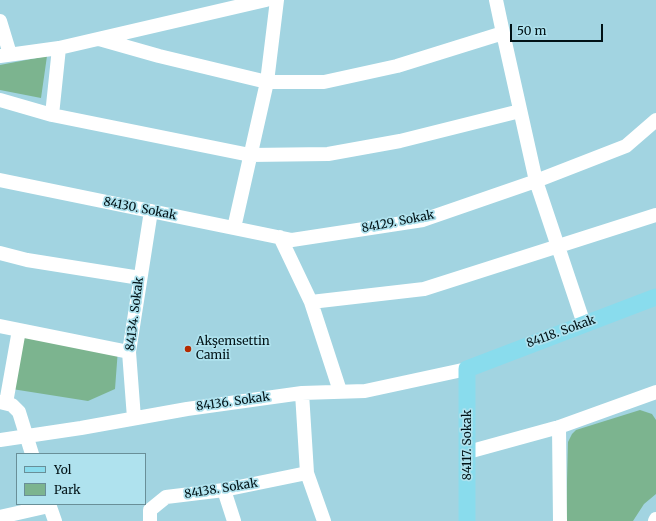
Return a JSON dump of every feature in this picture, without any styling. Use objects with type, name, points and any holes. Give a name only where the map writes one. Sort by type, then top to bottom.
[{"type":"main road","name":"84118. Sokak","points":[[467,369],[656,297]]},
{"type":"main road","name":"84117. Sokak","points":[[467,369],[467,521]]},
{"type":"street","points":[[0,21],[5,55],[59,48],[266,0]]},
{"type":"street","points":[[234,228],[267,82],[277,0]]},
{"type":"street","points":[[496,0],[536,181],[584,324]]},
{"type":"street","points":[[99,39],[159,56],[267,82],[324,82],[397,66],[503,33]]},
{"type":"street","points":[[52,115],[59,48]]},
{"type":"street","points":[[0,100],[52,115],[250,154],[328,154],[400,141],[520,111]]},
{"type":"street","name":"84129. Sokak","points":[[280,237],[292,240],[423,220],[536,181],[626,146],[656,120]]},
{"type":"street","name":"84130. Sokak","points":[[0,180],[280,237]]},
{"type":"street","name":"84134. Sokak","points":[[134,418],[129,352],[151,211]]},
{"type":"street","points":[[311,302],[424,289],[656,215]]},
{"type":"street","points":[[280,237],[311,302],[340,391]]},
{"type":"street","points":[[0,253],[27,260],[140,278]]},
{"type":"street","points":[[0,326],[129,352]]},
{"type":"street","points":[[19,330],[3,402],[12,406],[19,412],[32,453]]},
{"type":"street","name":"84136. Sokak","points":[[0,440],[26,437],[186,408],[302,393],[365,391],[467,369]]},
{"type":"street","points":[[468,452],[559,427],[656,392]]},
{"type":"street","points":[[302,393],[307,474],[324,521]]},
{"type":"street","points":[[559,427],[560,521]]},
{"type":"street","name":"84138. Sokak","points":[[150,521],[150,510],[166,497],[224,490],[307,474]]},
{"type":"street","points":[[224,490],[234,521]]},
{"type":"street","points":[[0,517],[49,505],[55,521]]},
{"type":"green space","points":[[47,56],[41,98],[0,90],[0,65]]},
{"type":"green space","points":[[22,333],[118,349],[115,389],[88,401],[12,389]]},
{"type":"green space","points":[[640,410],[652,414],[656,420],[656,494],[644,504],[633,521],[566,521],[568,442],[572,434],[576,430]]},
{"type":"place","name":"Akşemsettin Camii","points":[[188,349]]}]
